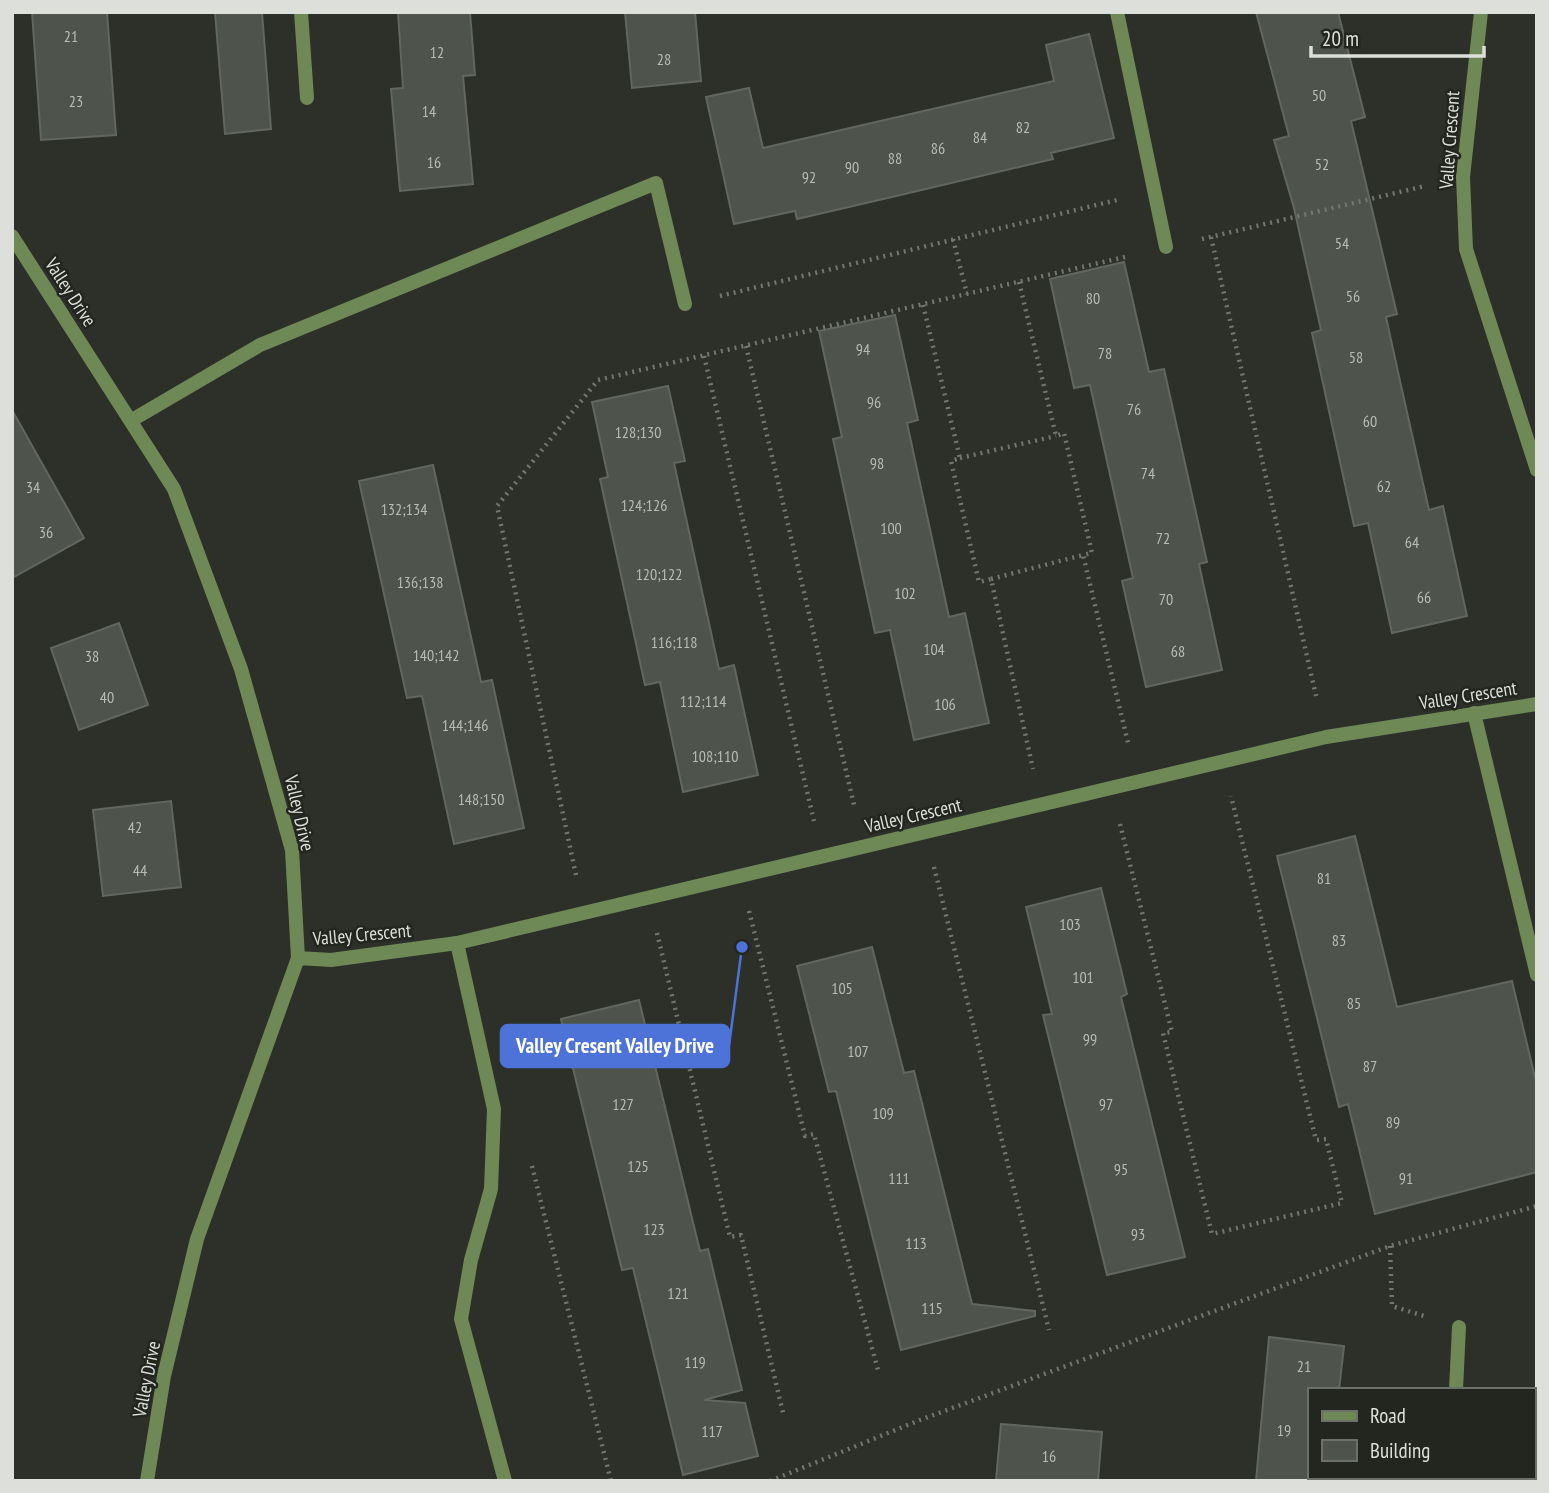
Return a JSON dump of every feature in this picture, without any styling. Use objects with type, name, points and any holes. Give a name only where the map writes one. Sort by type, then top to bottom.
[{"type":"street","points":[[301,12],[307,98]]},
{"type":"street","points":[[1117,12],[1166,247]]},
{"type":"street","name":"Valley Crescent","points":[[1481,12],[1463,177],[1466,250],[1537,470]]},
{"type":"street","points":[[132,420],[260,345],[656,183],[685,304]]},
{"type":"street","name":"Valley Drive","points":[[12,236],[174,489],[241,669],[292,850],[298,958],[197,1239],[164,1376],[147,1481]]},
{"type":"street","name":"Valley Crescent","points":[[298,958],[331,960],[457,943],[1326,737],[1537,704]]},
{"type":"street","points":[[1474,713],[1537,975]]},
{"type":"street","points":[[457,943],[494,1109],[491,1189],[471,1260],[461,1319],[505,1481]]},
{"type":"street","points":[[1456,1388],[1459,1327]]},
{"type":"path","points":[[584,913],[497,506],[598,380],[1463,177]]},
{"type":"path","points":[[685,304],[1155,190]]},
{"type":"path","points":[[1211,237],[1326,737]]},
{"type":"path","points":[[953,239],[967,294]]},
{"type":"path","points":[[1019,282],[1056,436]]},
{"type":"path","points":[[923,305],[960,458]]},
{"type":"path","points":[[746,346],[864,847]]},
{"type":"path","points":[[704,356],[822,856]]},
{"type":"path","points":[[1064,433],[1092,553],[979,582],[951,461],[960,458],[1064,433]]},
{"type":"path","points":[[1083,555],[1137,782]]},
{"type":"path","points":[[991,579],[1041,804]]},
{"type":"path","points":[[1111,788],[1172,1032],[1163,1033],[1212,1234],[1342,1203],[1326,1139],[1316,1140],[1223,761]]},
{"type":"path","points":[[925,832],[1049,1331]]},
{"type":"path","points":[[740,876],[805,1136],[814,1135],[877,1370]]},
{"type":"path","points":[[649,898],[730,1237],[741,1236],[784,1417]]},
{"type":"path","points":[[530,1156],[611,1481]]},
{"type":"path","points":[[770,1481],[920,1420],[1390,1246],[1537,1206]]},
{"type":"path","points":[[1390,1246],[1392,1306],[1459,1327]]},
{"type":"building","points":[[32,12],[107,12],[116,135],[41,140]]},
{"type":"building","points":[[215,12],[262,12],[271,129],[225,134]]},
{"type":"building","points":[[398,12],[470,12],[475,75],[463,76],[473,184],[400,191],[391,89],[403,88]]},
{"type":"building","points":[[625,12],[695,12],[701,81],[632,88]]},
{"type":"building","points":[[1256,12],[1338,12],[1365,117],[1351,121],[1397,314],[1386,317],[1429,510],[1443,506],[1467,616],[1392,633],[1368,523],[1354,526],[1312,333],[1321,330],[1294,208],[1274,140],[1289,136]]},
{"type":"building","points":[[1089,34],[1114,138],[1051,153],[1053,159],[797,219],[795,211],[734,224],[706,97],[749,88],[763,148],[1054,81],[1046,45]]},
{"type":"building","points":[[1124,262],[1149,372],[1164,369],[1207,562],[1199,564],[1222,670],[1146,687],[1122,581],[1133,578],[1090,385],[1074,388],[1050,279]]},
{"type":"building","points":[[895,315],[918,420],[907,423],[949,617],[965,613],[989,723],[914,740],[890,630],[875,633],[833,439],[842,437],[819,331]]},
{"type":"building","points":[[668,386],[685,461],[674,463],[719,669],[734,665],[758,775],[683,792],[660,682],[645,685],[600,479],[608,477],[592,402]]},
{"type":"building","points":[[12,410],[84,538],[12,578]]},
{"type":"building","points":[[433,465],[481,682],[492,680],[524,828],[454,844],[422,696],[407,698],[359,481]]},
{"type":"building","points":[[119,623],[148,705],[79,730],[51,648]]},
{"type":"building","points":[[171,801],[181,887],[103,896],[93,810]]},
{"type":"building","points":[[1355,836],[1397,1007],[1512,981],[1537,1086],[1537,1172],[1375,1214],[1348,1104],[1339,1107],[1277,856]]},
{"type":"building","points":[[1101,888],[1127,994],[1121,997],[1185,1257],[1107,1275],[1043,1015],[1052,1014],[1026,907]]},
{"type":"building","points":[[872,947],[904,1073],[914,1071],[972,1304],[1035,1311],[1035,1316],[901,1350],[836,1091],[829,1092],[797,966]]},
{"type":"building","points":[[639,1000],[700,1251],[708,1249],[742,1390],[704,1400],[745,1403],[758,1456],[683,1475],[633,1268],[622,1270],[561,1019]]},
{"type":"building","points":[[1269,1337],[1344,1346],[1339,1388],[1308,1388],[1309,1481],[1256,1481]]},
{"type":"building","points":[[1001,1424],[1102,1432],[1098,1481],[996,1481]]},
{"type":"place","name":"Valley Cresent Valley Drive","points":[[742,947]]}]
